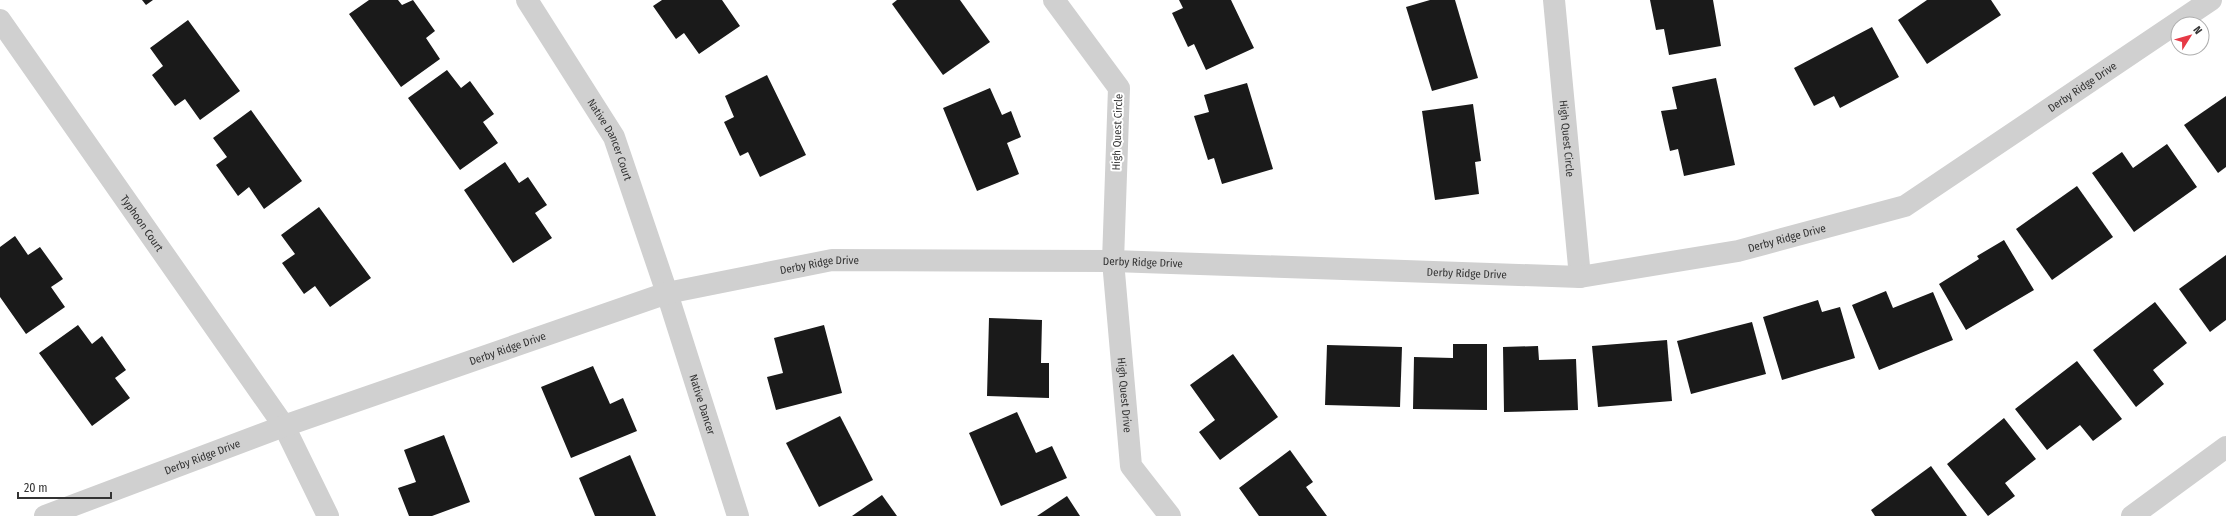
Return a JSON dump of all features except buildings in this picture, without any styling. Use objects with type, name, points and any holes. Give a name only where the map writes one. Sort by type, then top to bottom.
[{"type":"street","name":"Native Dancer Court","points":[[527,0],[614,136],[667,292]]},
{"type":"street","name":"High Quest Circle","points":[[1054,0],[1118,88],[1113,261]]},
{"type":"street","name":"High Quest Circle","points":[[1554,0],[1580,277]]},
{"type":"street","name":"Derby Ridge Drive","points":[[46,516],[284,426],[667,292],[832,260],[1113,261],[1580,277],[1738,251],[1905,206],[2211,0]]},
{"type":"street","name":"Typhoon Court","points":[[0,20],[284,426],[328,516]]},
{"type":"street","name":"High Quest Drive","points":[[1113,261],[1131,466],[1170,516]]},
{"type":"street","name":"Native Dancer","points":[[667,292],[738,516]]},
{"type":"street","points":[[2132,516],[2226,447]]}]
